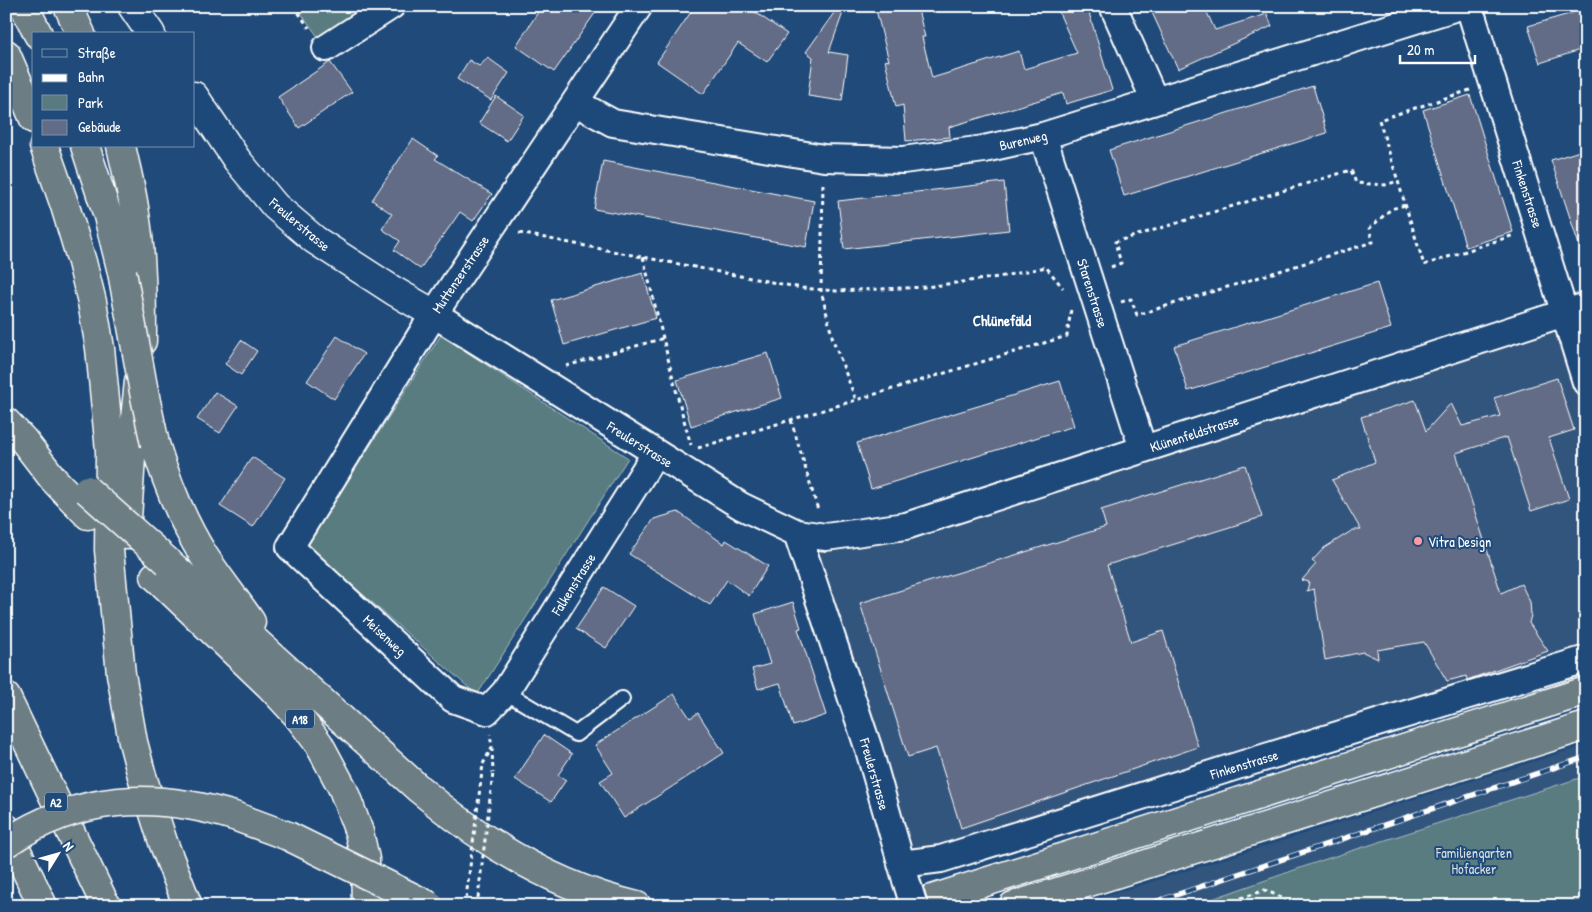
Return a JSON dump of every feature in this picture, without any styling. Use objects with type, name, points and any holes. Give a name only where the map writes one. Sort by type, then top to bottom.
[{"type":"highway","points":[[24,6],[37,32]]},
{"type":"highway","points":[[68,6],[80,32]]},
{"type":"highway","points":[[6,54],[32,114]]},
{"type":"highway","points":[[45,148],[82,262],[92,302],[100,348],[110,451],[109,550],[121,674],[132,742],[163,842],[188,906]]},
{"type":"highway","points":[[86,148],[108,216],[122,272],[155,444],[168,485],[200,550],[283,665]]},
{"type":"highway","points":[[118,634],[142,354],[142,275],[136,214],[121,148]]},
{"type":"highway","points":[[15,431],[58,464],[88,502],[161,569],[283,665],[449,814],[480,836],[528,865],[604,897],[637,906]]},
{"type":"highway","name":"A18","points":[[161,569],[270,686],[307,727],[319,744],[343,789],[359,832],[365,859],[366,906]]},
{"type":"highway","points":[[893,906],[925,901],[1586,691]]},
{"type":"highway","name":"A2","points":[[6,697],[106,906]]},
{"type":"highway","points":[[1013,906],[1586,726]]},
{"type":"highway","points":[[6,844],[55,816],[112,802],[145,800],[172,802],[218,811],[288,836],[430,906]]},
{"type":"highway","points":[[6,828],[42,906]]},
{"type":"highway","points":[[906,883],[925,901]]},
{"type":"street","points":[[132,6],[150,32]]},
{"type":"street","points":[[319,40],[391,6]]},
{"type":"street","name":"Muttenzerstrasse","points":[[290,547],[434,314],[639,6]]},
{"type":"street","points":[[1113,6],[1155,100]]},
{"type":"street","name":"Burenweg","points":[[576,103],[613,123],[824,158],[903,160],[984,149],[1043,136],[1460,6]]},
{"type":"street","name":"Finkenstrasse","points":[[1469,6],[1538,227],[1575,309],[1586,382]]},
{"type":"street","name":"Freulerstrasse","points":[[195,97],[237,160],[275,206],[315,240],[740,506],[797,533],[869,750],[906,883]]},
{"type":"street","name":"Starenstrasse","points":[[1043,136],[1143,449]]},
{"type":"street","name":"Klünenfeldstrasse","points":[[797,533],[826,537],[906,526],[1575,309]]},
{"type":"street","name":"Falkenstrasse","points":[[487,711],[505,692],[655,454]]},
{"type":"street","name":"Meisenweg","points":[[290,547],[453,699],[487,711]]},
{"type":"street","name":"Finkenstrasse","points":[[906,883],[941,859],[1586,659]]},
{"type":"lane","points":[[505,692],[576,734],[622,699]]},
{"type":"path","points":[[294,6],[319,40]]},
{"type":"path","points":[[1492,83],[1380,120],[1424,265],[1538,227]]},
{"type":"path","points":[[824,158],[821,290],[833,340],[856,400]]},
{"type":"path","points":[[1110,268],[1121,263],[1115,242],[1351,170],[1356,183],[1385,185],[1398,181]]},
{"type":"path","points":[[1118,294],[1120,303],[1131,299],[1137,315],[1374,242],[1369,229],[1391,209],[1406,205]]},
{"type":"path","points":[[492,227],[802,288],[836,291],[926,288],[999,277],[1046,267],[1067,292]]},
{"type":"path","points":[[642,257],[692,449],[1067,336],[1071,308]]},
{"type":"path","points":[[556,391],[566,366],[664,338]]},
{"type":"path","points":[[791,420],[826,537]]},
{"type":"path","points":[[477,906],[493,773],[492,747]]},
{"type":"path","points":[[465,906],[483,764]]},
{"type":"path","points":[[1218,906],[1266,890],[1284,899],[1287,906]]},
{"type":"shaded area","points":[[1586,306],[1586,669],[906,880],[797,533],[826,537]]},
{"type":"shaded area","points":[[1586,745],[1586,776],[1323,860],[1192,906],[1075,906]]},
{"type":"green space","points":[[296,6],[382,6],[323,44]]},
{"type":"green space","points":[[441,335],[628,458],[477,695],[307,545]]},
{"type":"green space","name":"Familiengarten Hofacker","points":[[1586,776],[1586,906],[1192,906],[1323,860]]},
{"type":"building","points":[[542,6],[600,6],[554,72],[516,46]]},
{"type":"building","points":[[695,6],[746,6],[787,34],[767,62],[738,43],[703,94],[657,62]]},
{"type":"building","points":[[839,6],[845,7],[829,52],[848,55],[842,101],[808,96],[813,57],[806,52]]},
{"type":"building","points":[[875,6],[917,6],[925,37],[922,37],[932,78],[1019,51],[1024,69],[1077,53],[1056,6],[1087,6],[1112,90],[1066,104],[1063,93],[949,127],[950,137],[906,141],[903,105],[896,107],[885,60],[889,61]]},
{"type":"building","points":[[1149,6],[1204,6],[1215,30],[1267,14],[1272,26],[1178,69]]},
{"type":"building","points":[[1586,9],[1586,48],[1540,63],[1528,26]]},
{"type":"building","points":[[488,58],[509,73],[491,100],[457,79],[469,60],[479,66]]},
{"type":"building","points":[[330,62],[352,92],[299,128],[278,97]]},
{"type":"building","points":[[1313,86],[1327,133],[1124,196],[1109,150]]},
{"type":"building","points":[[1470,95],[1513,232],[1466,247],[1423,110]]},
{"type":"building","points":[[496,96],[524,115],[507,141],[479,123]]},
{"type":"building","points":[[413,139],[438,156],[435,159],[492,194],[473,221],[460,212],[420,269],[394,250],[400,241],[382,229],[392,214],[372,200]]},
{"type":"building","points":[[1586,149],[1586,253],[1582,254],[1551,160]]},
{"type":"building","points":[[603,161],[814,201],[806,247],[594,209]]},
{"type":"building","points":[[1004,182],[1009,230],[844,249],[838,201]]},
{"type":"building","points":[[643,273],[656,318],[564,345],[551,300]]},
{"type":"building","points":[[1377,283],[1391,328],[1188,391],[1174,346]]},
{"type":"building","points":[[337,336],[364,354],[334,399],[307,381]]},
{"type":"building","points":[[241,340],[257,351],[241,375],[225,364]]},
{"type":"building","points":[[768,353],[782,398],[691,426],[677,380]]},
{"type":"building","name":"Vitra Design","points":[[1557,378],[1574,430],[1549,438],[1569,499],[1531,511],[1507,437],[1456,453],[1501,593],[1521,584],[1530,602],[1531,615],[1529,623],[1548,651],[1467,680],[1466,676],[1447,681],[1424,642],[1377,650],[1378,659],[1363,652],[1325,660],[1314,589],[1307,591],[1309,582],[1302,580],[1316,564],[1312,561],[1324,548],[1353,530],[1361,530],[1332,480],[1375,462],[1361,417],[1415,400],[1426,431],[1451,403],[1462,426],[1500,416],[1494,398]]},
{"type":"building","points":[[1060,381],[1074,426],[871,489],[857,443]]},
{"type":"building","points":[[215,392],[238,406],[220,433],[197,419]]},
{"type":"building","points":[[252,457],[285,478],[253,527],[220,506]]},
{"type":"building","points":[[1245,465],[1262,517],[1107,565],[1131,642],[1163,631],[1198,747],[961,828],[936,748],[908,757],[860,603],[1106,527],[1101,510]]},
{"type":"building","points":[[678,512],[724,544],[726,540],[768,566],[749,596],[727,580],[710,605],[629,554],[654,519]]},
{"type":"building","points":[[604,587],[634,606],[606,648],[576,629]]},
{"type":"building","points":[[793,602],[801,628],[798,629],[826,715],[793,726],[780,683],[758,689],[752,669],[770,664],[755,614]]},
{"type":"building","points":[[674,694],[690,718],[698,713],[724,753],[624,818],[600,781],[613,773],[595,745]]},
{"type":"building","points":[[544,735],[572,754],[558,775],[566,780],[551,802],[515,779]]},
{"type":"railway","points":[[1143,906],[1586,757]]},
{"type":"place","name":"Vitra Design","points":[[1418,541]]},
{"type":"district","name":"Chlünefäld","points":[[1002,320]]}]
